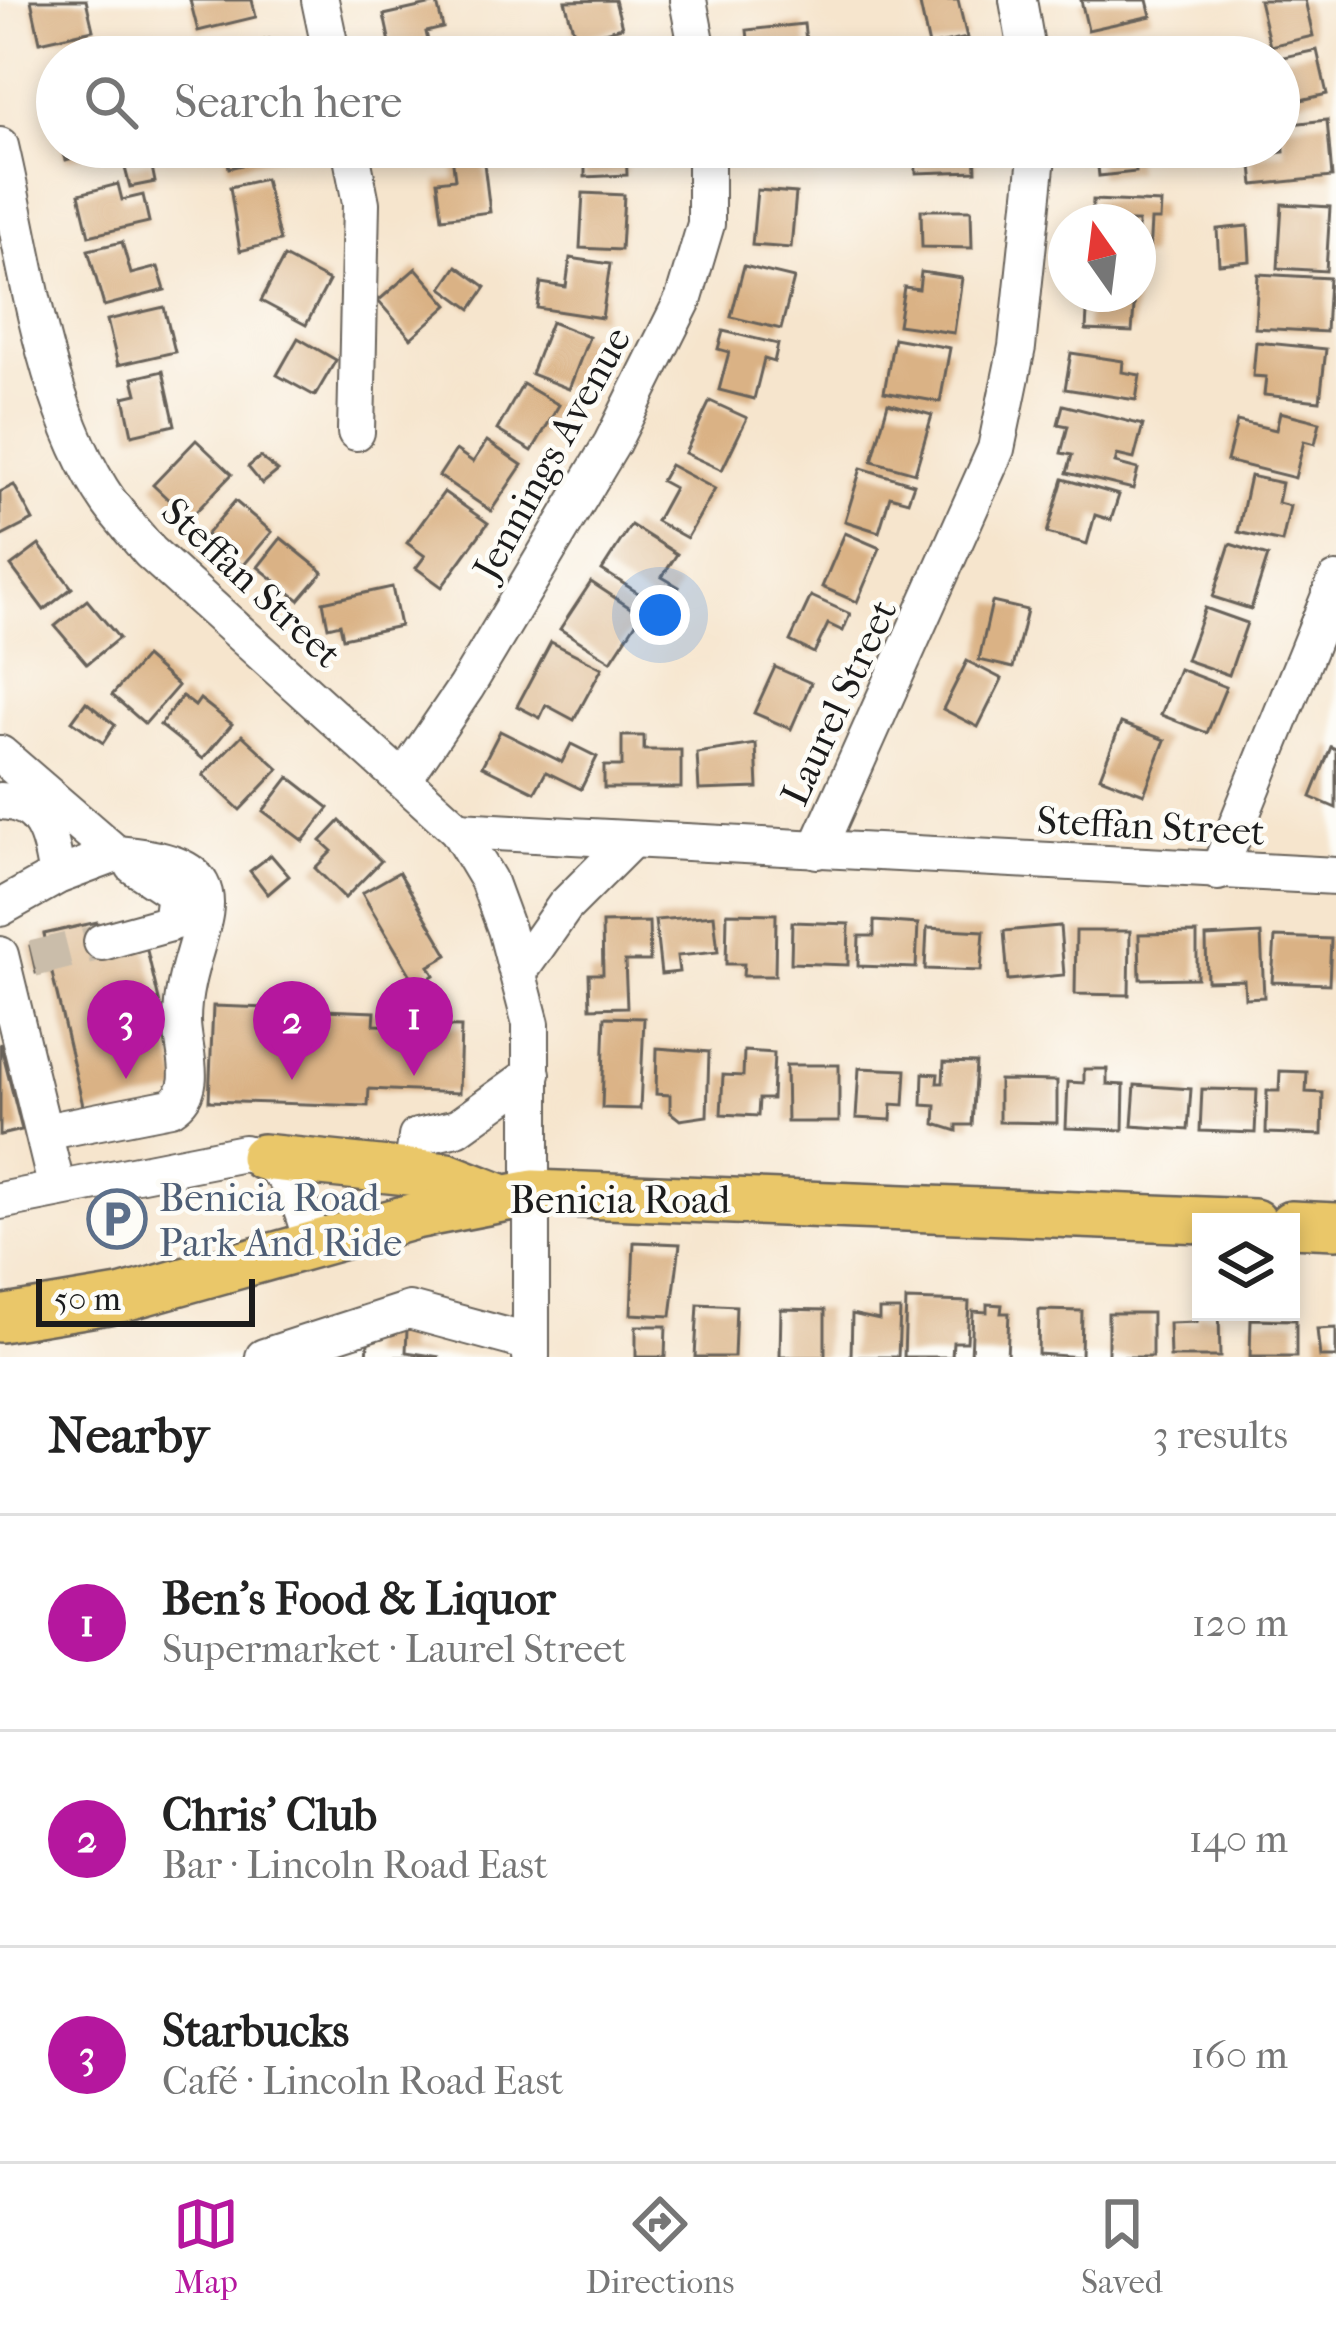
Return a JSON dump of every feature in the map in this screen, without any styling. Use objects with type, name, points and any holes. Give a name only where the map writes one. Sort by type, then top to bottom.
[{"type":"main road","points":[[263,1156],[447,1176],[516,1195]]},
{"type":"main road","name":"Benicia Road","points":[[0,1319],[120,1299],[516,1195],[1192,1220]]},
{"type":"main road","points":[[1300,1224],[1336,1226]]},
{"type":"street","points":[[320,0],[328,36]]},
{"type":"street","points":[[688,0],[695,36]]},
{"type":"street","points":[[1018,0],[1024,36]]},
{"type":"street","name":"Steffan Street","points":[[0,146],[55,379],[80,448],[107,500],[150,552],[405,777],[458,830]]},
{"type":"street","points":[[354,168],[361,202],[356,432]]},
{"type":"street","name":"Jennings Avenue","points":[[405,777],[466,687],[612,442],[684,298],[706,224],[706,168]]},
{"type":"street","name":"Laurel Street","points":[[458,830],[817,850],[996,449],[1017,347],[1036,168]]},
{"type":"street","points":[[1218,872],[1336,581]]},
{"type":"street","points":[[0,754],[116,854],[168,886],[178,905],[171,923],[102,942]]},
{"type":"street","points":[[0,801],[27,805],[37,813],[46,826],[56,876]]},
{"type":"street","points":[[0,814],[56,876]]},
{"type":"street","points":[[264,1357],[409,1310],[531,1350],[516,1195],[532,1074],[531,1024],[488,880],[458,830]]},
{"type":"street","points":[[518,974],[565,906],[630,841]]},
{"type":"street","name":"Steffan Street","points":[[817,850],[1336,876]]},
{"type":"street","points":[[0,908],[56,876],[116,854],[163,858],[195,873],[205,896],[205,929],[185,984],[182,1022],[188,1083],[182,1100],[171,1107],[44,1132]]},
{"type":"street","points":[[12,960],[6,1005],[57,1189]]},
{"type":"street","points":[[412,1173],[417,1137],[457,1128],[532,1074]]},
{"type":"street","points":[[0,1201],[210,1157],[263,1156],[278,1167],[297,1196],[313,1247]]},
{"type":"building","points":[[31,0],[86,0],[93,30],[39,36]]},
{"type":"building","points":[[190,0],[252,0],[256,17],[198,31]]},
{"type":"building","points":[[615,0],[622,27],[575,36],[565,1]]},
{"type":"building","points":[[919,0],[958,0],[967,36],[927,36]]},
{"type":"building","points":[[1081,0],[1147,0],[1151,16],[1088,30]]},
{"type":"building","points":[[1259,0],[1305,0],[1313,36],[1268,36]]},
{"type":"building","points":[[437,3],[443,28],[426,32],[427,36],[388,36],[384,15]]},
{"type":"building","points":[[804,24],[805,36],[748,36],[747,30]]},
{"type":"building","points":[[1317,50],[1327,94],[1300,100],[1300,54]]},
{"type":"building","points":[[1327,120],[1332,177],[1254,185],[1252,168],[1300,168],[1300,123]]},
{"type":"building","points":[[125,168],[152,168],[155,182],[130,187]]},
{"type":"building","points":[[454,168],[485,168],[490,212],[442,218],[437,181],[455,179]]},
{"type":"building","points":[[585,168],[627,168],[627,175],[585,177]]},
{"type":"building","points":[[916,168],[976,168],[976,171],[916,173]]},
{"type":"building","points":[[1098,168],[1136,168],[1136,172],[1099,176]]},
{"type":"building","points":[[265,179],[280,241],[240,251],[230,187]]},
{"type":"building","points":[[118,184],[122,200],[143,195],[149,222],[89,236],[79,194]]},
{"type":"building","points":[[757,190],[796,193],[791,248],[752,245]]},
{"type":"building","points":[[583,193],[624,195],[621,250],[580,248]]},
{"type":"building","points":[[1093,200],[1161,203],[1160,220],[1156,220],[1156,204],[1093,204]]},
{"type":"building","points":[[1282,204],[1330,207],[1326,271],[1278,268]]},
{"type":"building","points":[[921,210],[971,210],[972,248],[922,247]]},
{"type":"building","points":[[1248,226],[1250,261],[1219,264],[1217,229]]},
{"type":"building","points":[[122,242],[131,274],[158,267],[165,290],[104,306],[88,250]]},
{"type":"building","points":[[284,257],[329,281],[306,325],[261,301]]},
{"type":"building","points":[[570,258],[610,264],[602,318],[537,308],[541,283],[566,287]]},
{"type":"building","points":[[457,266],[486,287],[471,309],[442,288]]},
{"type":"building","points":[[744,266],[794,278],[781,329],[731,317]]},
{"type":"building","points":[[416,268],[448,305],[411,338],[378,301]]},
{"type":"building","points":[[921,272],[962,278],[954,333],[898,325],[904,287],[919,289]]},
{"type":"building","points":[[1258,274],[1329,278],[1326,332],[1255,328]]},
{"type":"building","points":[[164,307],[175,352],[118,365],[107,320]]},
{"type":"building","points":[[1087,312],[1134,312],[1132,332],[1086,330]]},
{"type":"building","points":[[551,322],[589,337],[569,389],[531,374]]},
{"type":"building","points":[[723,331],[778,344],[774,362],[764,359],[754,399],[719,390],[729,352],[718,349]]},
{"type":"building","points":[[298,338],[336,360],[315,396],[277,375]]},
{"type":"building","points":[[894,338],[950,348],[940,402],[884,392]]},
{"type":"building","points":[[1256,342],[1326,349],[1320,401],[1264,395],[1266,377],[1253,376]]},
{"type":"building","points":[[1071,353],[1123,361],[1122,372],[1140,375],[1136,400],[1065,389]]},
{"type":"building","points":[[163,371],[175,425],[132,435],[124,397],[137,394],[133,378]]},
{"type":"building","points":[[523,384],[559,405],[532,451],[497,430]]},
{"type":"building","points":[[710,401],[747,418],[722,470],[685,453]]},
{"type":"building","points":[[888,403],[932,415],[915,473],[872,461]]},
{"type":"building","points":[[1063,405],[1143,425],[1134,459],[1117,455],[1115,463],[1138,469],[1133,489],[1067,473],[1072,455],[1061,453],[1068,426],[1058,424]]},
{"type":"building","points":[[1280,412],[1320,422],[1315,444],[1304,441],[1295,478],[1227,461],[1237,421],[1276,430]]},
{"type":"building","points":[[196,440],[232,474],[189,519],[153,485]]},
{"type":"building","points":[[487,441],[522,465],[491,511],[439,476],[456,450],[473,462]]},
{"type":"building","points":[[260,457],[278,471],[262,484],[248,467]]},
{"type":"building","points":[[670,465],[715,489],[687,538],[656,521],[674,488],[661,481]]},
{"type":"building","points":[[861,468],[914,484],[908,501],[890,496],[879,532],[845,521]]},
{"type":"building","points":[[1250,476],[1282,483],[1278,503],[1290,506],[1282,542],[1238,532]]},
{"type":"building","points":[[1063,479],[1119,495],[1111,520],[1095,515],[1087,544],[1047,533]]},
{"type":"building","points":[[14,485],[33,520],[0,537],[0,492]]},
{"type":"building","points":[[444,492],[488,523],[442,587],[416,568],[425,556],[407,543]]},
{"type":"building","points":[[235,501],[272,532],[243,566],[206,535]]},
{"type":"building","points":[[631,525],[677,554],[662,577],[679,587],[665,610],[602,570]]},
{"type":"building","points":[[845,533],[880,548],[857,602],[822,587]]},
{"type":"building","points":[[281,538],[323,572],[299,600],[258,567]]},
{"type":"building","points":[[1230,544],[1268,556],[1251,609],[1213,597]]},
{"type":"building","points":[[39,545],[72,588],[44,610],[11,566]]},
{"type":"building","points":[[591,582],[641,615],[611,661],[560,629]]},
{"type":"building","points":[[392,587],[400,626],[343,638],[340,624],[328,627],[323,602]]},
{"type":"building","points":[[811,596],[850,614],[843,631],[828,624],[814,653],[790,641]]},
{"type":"building","points":[[87,600],[119,638],[87,664],[55,626]]},
{"type":"building","points":[[992,602],[1027,610],[1013,668],[979,660]]},
{"type":"building","points":[[1205,608],[1247,623],[1229,675],[1186,660]]},
{"type":"building","points":[[551,642],[602,668],[574,720],[546,705],[540,718],[517,706]]},
{"type":"building","points":[[145,657],[178,686],[145,724],[112,695]]},
{"type":"building","points":[[967,661],[1002,679],[978,727],[943,709]]},
{"type":"building","points":[[775,667],[811,683],[791,729],[754,713]]},
{"type":"building","points":[[1179,669],[1226,687],[1207,733],[1161,715]]},
{"type":"building","points":[[182,696],[195,706],[200,699],[232,724],[203,759],[160,725]]},
{"type":"building","points":[[86,702],[115,725],[103,743],[72,721]]},
{"type":"building","points":[[1121,723],[1165,740],[1144,794],[1100,777]]},
{"type":"building","points":[[500,731],[562,762],[571,744],[597,757],[581,789],[546,772],[535,792],[482,766]]},
{"type":"building","points":[[242,735],[279,769],[240,810],[203,775]]},
{"type":"building","points":[[622,736],[644,736],[644,750],[681,750],[681,788],[604,788],[604,766],[622,766]]},
{"type":"building","points":[[756,744],[758,788],[699,790],[697,753]]},
{"type":"building","points":[[1331,747],[1336,749],[1336,808],[1311,797]]},
{"type":"building","points":[[289,777],[329,808],[303,841],[263,811]]},
{"type":"building","points":[[340,821],[381,861],[345,898],[315,868],[332,851],[321,841]]},
{"type":"building","points":[[271,855],[289,876],[268,894],[250,871]]},
{"type":"building","points":[[399,872],[448,955],[429,966],[434,975],[417,986],[362,893]]},
{"type":"building","points":[[727,913],[776,914],[775,976],[743,976],[744,964],[726,964]]},
{"type":"building","points":[[714,915],[718,952],[677,956],[679,972],[661,974],[655,920]]},
{"type":"building","points":[[874,921],[918,924],[916,968],[858,966],[859,936],[874,936]]},
{"type":"building","points":[[97,922],[104,952],[145,942],[181,1092],[85,1114],[51,969],[36,973],[30,946],[46,943],[44,934]]},
{"type":"building","points":[[649,922],[650,961],[625,961],[627,1007],[590,1008],[589,974],[603,974],[602,923]]},
{"type":"building","points":[[792,922],[849,924],[848,965],[791,963]]},
{"type":"building","points":[[1060,926],[1064,975],[1008,980],[1004,931]]},
{"type":"building","points":[[927,928],[984,931],[981,971],[925,969]]},
{"type":"building","points":[[1076,931],[1130,931],[1129,995],[1075,994]]},
{"type":"building","points":[[1197,933],[1197,978],[1140,979],[1139,934]]},
{"type":"building","points":[[1261,934],[1264,997],[1245,998],[1244,980],[1207,981],[1206,937]]},
{"type":"building","points":[[1275,937],[1331,939],[1329,984],[1272,982]]},
{"type":"building","points":[[213,1006],[375,1012],[374,1025],[461,1027],[459,1093],[369,1089],[368,1106],[209,1101]]},
{"type":"building","points":[[605,1017],[644,1018],[640,1109],[602,1108]]},
{"type":"building","points":[[0,1043],[22,1130],[0,1135]]},
{"type":"building","points":[[657,1048],[709,1052],[707,1116],[680,1120],[670,1112],[670,1095],[656,1094]]},
{"type":"building","points":[[744,1051],[774,1053],[772,1099],[759,1099],[758,1116],[721,1114],[723,1075],[743,1076]]},
{"type":"building","points":[[944,1062],[976,1063],[972,1125],[957,1125],[957,1131],[935,1124],[936,1106],[922,1105],[923,1073],[938,1074],[937,1083],[943,1083]]},
{"type":"building","points":[[786,1065],[839,1065],[839,1122],[787,1122]]},
{"type":"building","points":[[859,1068],[906,1070],[904,1105],[892,1104],[891,1120],[856,1118]]},
{"type":"building","points":[[1084,1069],[1107,1069],[1107,1084],[1124,1085],[1123,1130],[1066,1128],[1068,1082],[1084,1083]]},
{"type":"building","points":[[1280,1071],[1307,1072],[1306,1092],[1323,1093],[1322,1135],[1266,1133],[1267,1091],[1279,1091]]},
{"type":"building","points":[[999,1080],[1057,1081],[1057,1123],[999,1122]]},
{"type":"building","points":[[1135,1085],[1191,1089],[1188,1130],[1132,1126]]},
{"type":"building","points":[[1202,1089],[1257,1090],[1255,1133],[1200,1131]]},
{"type":"building","points":[[634,1242],[680,1244],[671,1316],[631,1314]]},
{"type":"building","points":[[906,1300],[969,1302],[967,1342],[953,1342],[952,1357],[904,1357]]},
{"type":"building","points":[[698,1304],[736,1306],[734,1357],[695,1357]]},
{"type":"building","points":[[987,1304],[1002,1305],[1001,1313],[1009,1313],[1007,1357],[971,1357],[973,1311],[987,1312]]},
{"type":"building","points":[[781,1309],[825,1310],[825,1357],[780,1357]]},
{"type":"building","points":[[879,1310],[900,1310],[898,1357],[851,1357],[852,1314],[879,1320]]},
{"type":"building","points":[[1039,1310],[1082,1311],[1081,1357],[1038,1354]]},
{"type":"building","points":[[1108,1313],[1152,1313],[1152,1357],[1108,1357]]},
{"type":"building","points":[[1219,1321],[1220,1357],[1170,1357],[1169,1323]]},
{"type":"building","points":[[1251,1321],[1296,1321],[1296,1357],[1250,1357]]},
{"type":"building","points":[[636,1326],[666,1326],[665,1357],[636,1357]]},
{"type":"building","points":[[1336,1328],[1336,1357],[1320,1357],[1317,1329]]},
{"type":"building","points":[[369,1329],[407,1330],[406,1352],[440,1357],[367,1357]]},
{"type":"tunnel","points":[[33,959],[102,942]]},
{"type":"place","name":"Ben's Food & Liquor","points":[[414,1076]]},
{"type":"place","name":"Starbucks","points":[[126,1079]]},
{"type":"place","name":"Chris' Club","points":[[292,1080]]},
{"type":"place","name":"Benicia Road Park And Ride","points":[[117,1219]]}]
